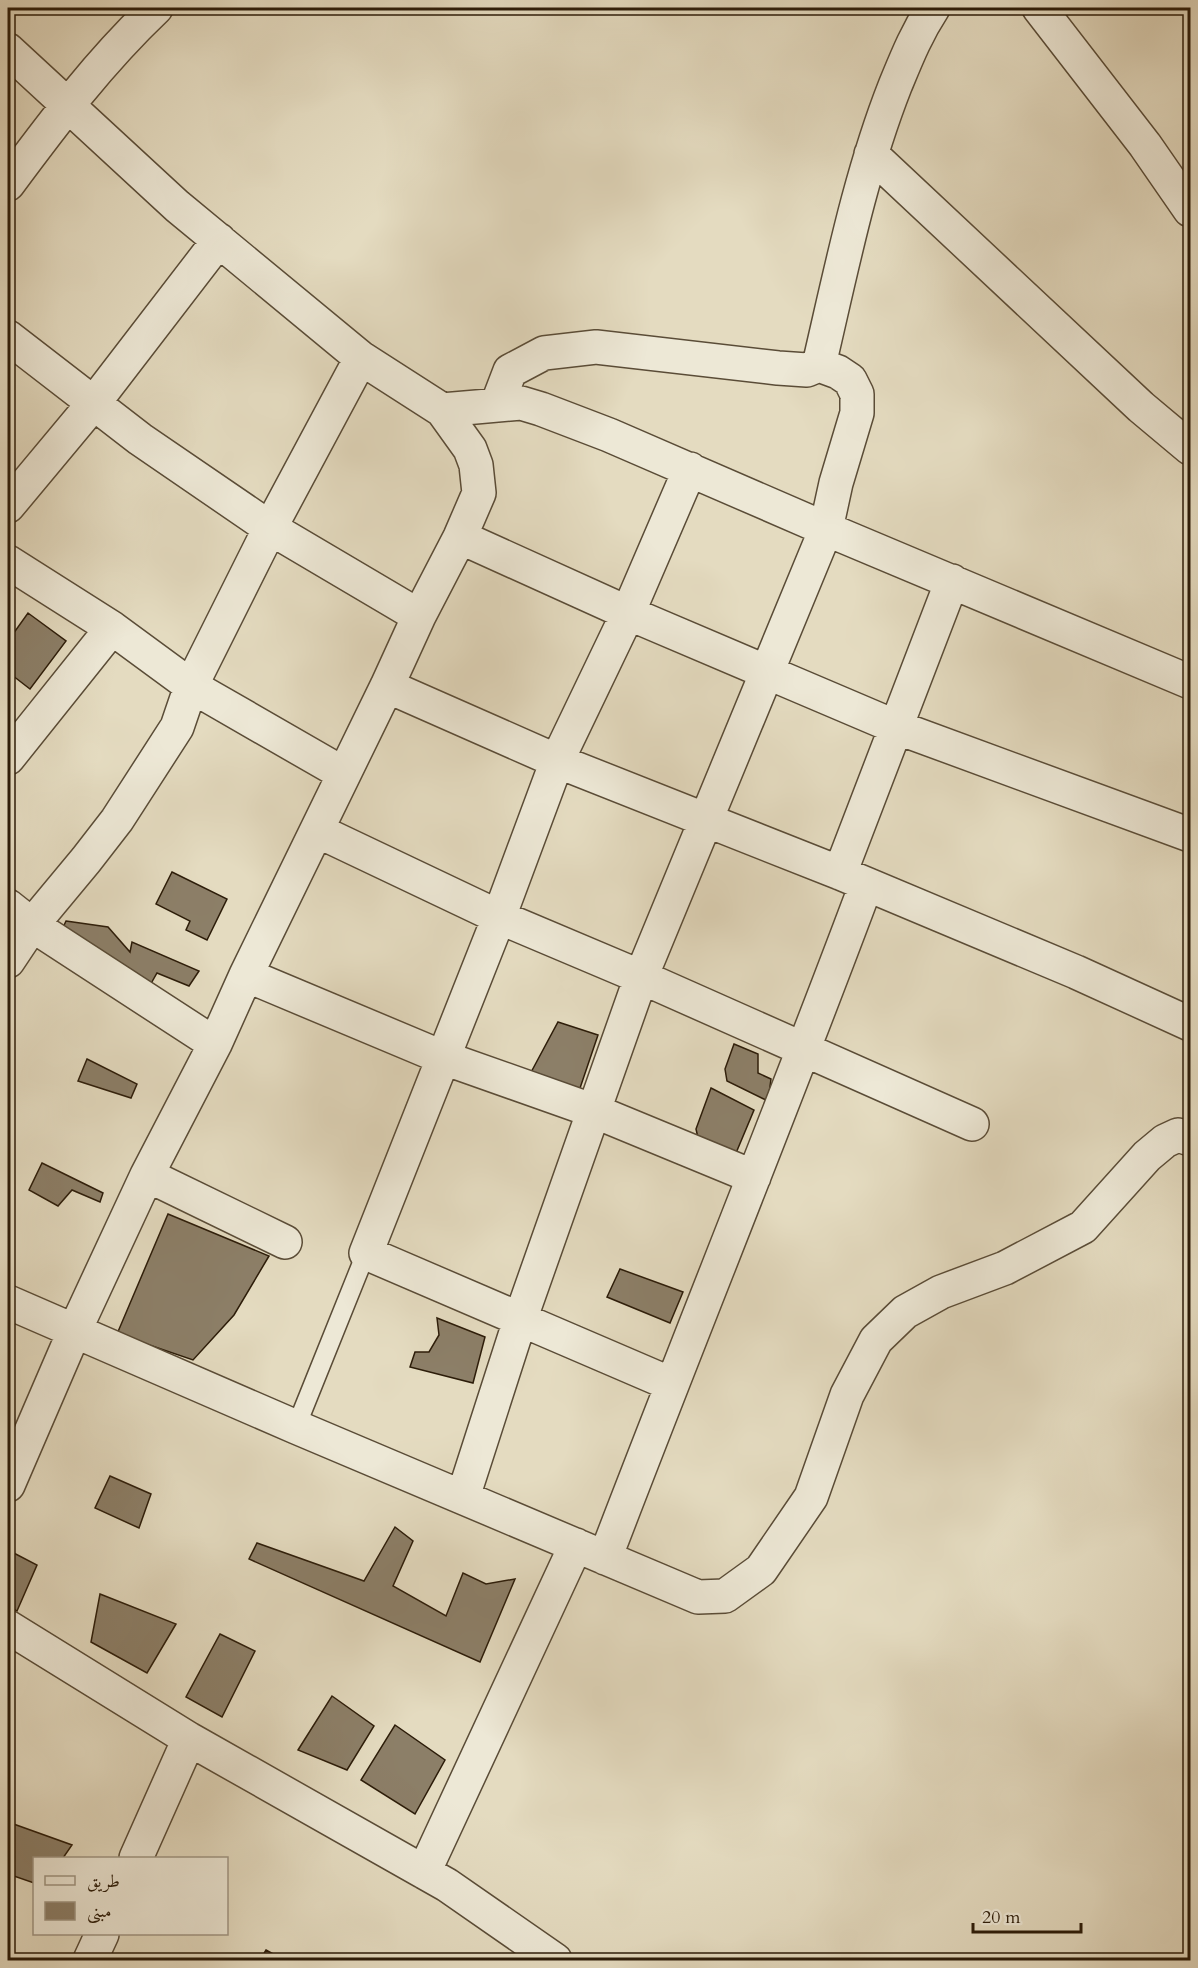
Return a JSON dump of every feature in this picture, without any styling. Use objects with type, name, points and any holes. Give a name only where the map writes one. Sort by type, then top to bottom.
[{"type":"street","points":[[819,364],[847,246],[879,128],[916,33],[933,8]]},
{"type":"street","points":[[1039,8],[1145,145],[1191,210]]},
{"type":"street","points":[[8,184],[67,105],[150,10]]},
{"type":"street","points":[[8,50],[177,206],[361,358],[442,410],[470,449],[476,465],[479,493],[318,831],[147,1175],[74,1332],[8,1485]]},
{"type":"street","points":[[872,154],[1141,407],[1191,448]]},
{"type":"street","points":[[8,506],[93,404],[219,240]]},
{"type":"street","points":[[8,338],[149,446],[270,528],[419,616]]},
{"type":"street","points":[[463,1497],[520,1320],[641,977],[825,529],[857,413],[857,394],[850,380],[819,364],[807,370],[778,368],[596,347],[544,353],[510,371],[497,405]]},
{"type":"street","points":[[8,961],[20,916],[86,860],[117,820],[177,727],[191,686],[270,528],[361,358]]},
{"type":"street","points":[[442,410],[521,403],[541,409],[690,469],[825,529],[1191,682]]},
{"type":"street","points":[[671,1384],[366,1253],[499,917],[557,761],[628,613],[690,469]]},
{"type":"street","points":[[460,537],[628,613],[896,727],[1191,835]]},
{"type":"street","points":[[8,562],[112,628],[191,686],[344,774]]},
{"type":"street","points":[[605,1558],[671,1384],[804,1051],[896,727],[952,581]]},
{"type":"street","points":[[8,758],[112,628]]},
{"type":"street","points":[[387,686],[557,761],[853,879],[1076,972],[1191,1024]]},
{"type":"street","points":[[318,831],[499,917],[641,977],[972,1124]]},
{"type":"street","points":[[20,916],[214,1044]]},
{"type":"street","points":[[246,975],[444,1058],[594,1111],[754,1177]]},
{"type":"street","points":[[8,1302],[698,1597],[725,1596],[761,1570],[811,1497],[847,1395],[876,1340],[906,1312],[941,1292],[1005,1268],[1083,1227],[1147,1156],[1165,1141],[1178,1135],[1191,1138]]},
{"type":"street","points":[[147,1175],[285,1242]]},
{"type":"street","points":[[423,1872],[576,1545]]},
{"type":"street","points":[[8,1627],[189,1739],[447,1885],[555,1960]]},
{"type":"street","points":[[136,1857],[189,1739]]},
{"type":"street","points":[[90,1960],[102,1935]]},
{"type":"lane","points":[[296,1427],[366,1253]]},
{"type":"building","points":[[28,613],[66,641],[30,689],[8,672],[8,641]]},
{"type":"building","points":[[172,872],[227,899],[207,940],[186,930],[190,921],[156,904]]},
{"type":"building","points":[[66,921],[108,927],[130,952],[132,942],[199,971],[189,986],[157,973],[149,987],[61,932]]},
{"type":"building","points":[[558,1022],[598,1035],[578,1094],[529,1076]]},
{"type":"building","points":[[734,1044],[758,1054],[758,1073],[771,1079],[768,1101],[727,1081],[725,1069]]},
{"type":"building","points":[[87,1059],[137,1084],[131,1098],[78,1081]]},
{"type":"building","points":[[711,1088],[754,1110],[736,1153],[698,1138],[696,1129]]},
{"type":"building","points":[[42,1163],[103,1193],[100,1202],[72,1190],[58,1206],[29,1190]]},
{"type":"building","points":[[168,1214],[269,1256],[234,1315],[193,1360],[117,1334]]},
{"type":"building","points":[[620,1269],[683,1292],[670,1323],[607,1297]]},
{"type":"building","points":[[437,1318],[485,1337],[473,1383],[410,1367],[415,1352],[429,1352],[439,1335]]},
{"type":"building","points":[[110,1476],[151,1494],[139,1528],[95,1508]]},
{"type":"building","points":[[395,1527],[413,1541],[393,1586],[446,1616],[463,1573],[486,1584],[515,1579],[480,1662],[249,1559],[257,1543],[364,1581]]},
{"type":"building","points":[[8,1550],[37,1565],[17,1611],[8,1605]]},
{"type":"building","points":[[100,1594],[176,1624],[147,1673],[91,1642]]},
{"type":"building","points":[[220,1634],[255,1651],[222,1717],[186,1697]]},
{"type":"building","points":[[332,1696],[374,1726],[347,1770],[298,1750]]},
{"type":"building","points":[[395,1725],[445,1760],[415,1814],[361,1780]]},
{"type":"building","points":[[8,1822],[72,1845],[64,1857],[33,1857],[33,1883],[8,1874]]},
{"type":"building","points":[[266,1950],[284,1960],[260,1960]]}]
